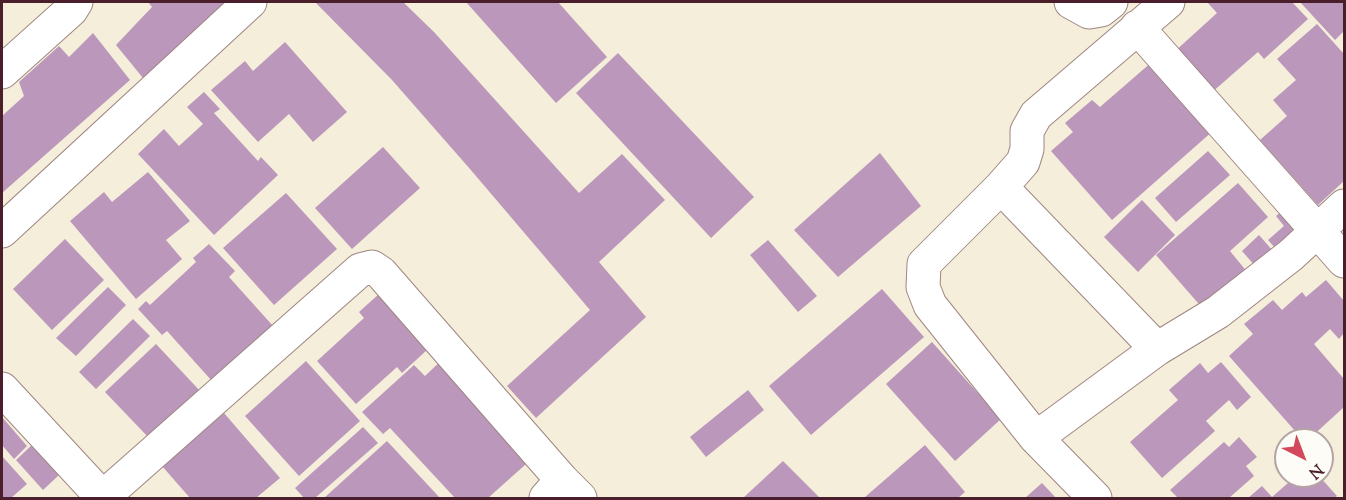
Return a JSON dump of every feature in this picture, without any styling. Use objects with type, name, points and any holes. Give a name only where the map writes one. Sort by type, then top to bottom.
[{"type":"street","points":[[2,231],[250,2]]},
{"type":"street","points":[[1071,2],[1089,12],[1101,10],[1111,2]]},
{"type":"street","points":[[1095,498],[1036,438],[930,304],[923,287],[924,264],[1001,188],[1023,162],[1027,149],[1027,131],[1036,115],[1168,2]]},
{"type":"street","points":[[2,72],[73,4]]},
{"type":"street","points":[[1137,27],[1344,261]]},
{"type":"street","points":[[1001,188],[1157,349]]},
{"type":"street","points":[[1036,438],[1157,349],[1218,312],[1291,255],[1344,206]]},
{"type":"street","points":[[2,389],[103,498],[360,270],[372,267],[381,273],[563,492]]},
{"type":"building","points":[[148,2],[226,2],[143,78],[116,45],[152,7]]},
{"type":"building","points":[[315,2],[403,2],[434,32],[579,193],[622,154],[665,200],[599,262],[646,317],[536,418],[507,386],[590,310],[392,80]]},
{"type":"building","points":[[466,2],[558,2],[607,57],[556,103]]},
{"type":"building","points":[[1207,2],[1292,2],[1308,19],[1264,59],[1258,52],[1210,94],[1173,53],[1217,13]]},
{"type":"building","points":[[1300,2],[1344,2],[1344,31],[1335,40]]},
{"type":"building","points":[[1317,24],[1344,54],[1344,181],[1318,205],[1260,140],[1287,116],[1273,100],[1296,80],[1277,59]]},
{"type":"building","points":[[93,33],[130,80],[2,193],[2,116],[24,96],[19,82],[59,46],[69,57]]},
{"type":"building","points":[[285,42],[347,112],[313,142],[289,114],[258,142],[211,90],[245,61],[253,71]]},
{"type":"building","points":[[618,53],[754,197],[711,238],[576,93]]},
{"type":"building","points":[[1153,61],[1214,130],[1112,220],[1051,151],[1073,132],[1065,123],[1092,100],[1100,107]]},
{"type":"building","points":[[204,92],[220,109],[214,113],[258,161],[261,157],[278,175],[214,235],[138,154],[164,129],[179,146],[203,124],[187,107]]},
{"type":"building","points":[[383,147],[420,188],[352,249],[315,208]]},
{"type":"building","points":[[1208,151],[1230,175],[1176,222],[1155,198]]},
{"type":"building","points":[[880,153],[921,206],[838,277],[794,230]]},
{"type":"building","points":[[148,172],[190,221],[166,240],[182,259],[136,299],[70,221],[104,192],[112,202]]},
{"type":"building","points":[[1238,183],[1268,217],[1230,251],[1248,273],[1205,311],[1156,255]]},
{"type":"building","points":[[286,193],[337,249],[274,305],[223,248]]},
{"type":"building","points":[[1142,200],[1175,235],[1138,272],[1104,237]]},
{"type":"building","points":[[1282,211],[1299,230],[1276,249],[1268,240],[1284,226],[1276,216]]},
{"type":"building","points":[[1259,235],[1273,251],[1256,267],[1242,251]]},
{"type":"building","points":[[65,239],[104,280],[52,330],[13,289]]},
{"type":"building","points":[[768,240],[817,296],[798,312],[750,255]]},
{"type":"building","points":[[209,244],[235,271],[229,277],[282,336],[221,391],[167,331],[162,335],[138,309],[146,301],[150,305],[196,262],[193,258]]},
{"type":"building","points":[[1326,280],[1344,301],[1344,333],[1339,339],[1330,329],[1314,344],[1344,379],[1344,407],[1321,428],[1292,428],[1229,356],[1253,334],[1244,324],[1273,300],[1282,310],[1302,292],[1306,297]]},
{"type":"building","points":[[108,287],[126,305],[76,356],[56,338]]},
{"type":"building","points":[[882,289],[924,337],[811,435],[769,386]]},
{"type":"building","points":[[379,294],[428,349],[402,373],[397,367],[356,404],[317,361],[364,318],[359,312]]},
{"type":"building","points":[[133,319],[150,336],[96,389],[79,372]]},
{"type":"building","points":[[932,342],[1001,419],[955,461],[886,384]]},
{"type":"building","points":[[156,344],[201,392],[150,439],[105,392]]},
{"type":"building","points":[[445,357],[535,456],[488,498],[455,498],[390,428],[383,434],[362,412],[414,365],[425,376]]},
{"type":"building","points":[[306,361],[360,421],[299,476],[245,416]]},
{"type":"building","points":[[1221,362],[1251,397],[1237,410],[1229,400],[1206,421],[1215,431],[1162,478],[1130,442],[1178,400],[1169,390],[1200,363],[1208,373]]},
{"type":"building","points":[[748,390],[764,410],[706,457],[690,437]]},
{"type":"building","points":[[224,413],[280,478],[256,498],[190,498],[162,466]]},
{"type":"building","points":[[2,417],[27,446],[14,459],[2,445]]},
{"type":"building","points":[[363,427],[378,443],[315,498],[304,498],[295,488]]},
{"type":"building","points":[[1239,437],[1257,457],[1246,466],[1254,476],[1229,498],[1178,498],[1170,490],[1224,442],[1229,447]]},
{"type":"building","points":[[387,441],[440,498],[324,498]]},
{"type":"building","points":[[32,445],[59,475],[43,490],[16,460]]},
{"type":"building","points":[[925,445],[965,492],[958,498],[865,497]]},
{"type":"building","points":[[2,456],[27,484],[11,498],[2,498]]},
{"type":"building","points":[[783,461],[820,498],[743,498]]},
{"type":"building","points":[[1042,483],[1056,498],[1025,498]]},
{"type":"building","points":[[1262,486],[1272,497],[1282,488],[1330,488],[1337,496],[1334,498],[1248,498]]}]
